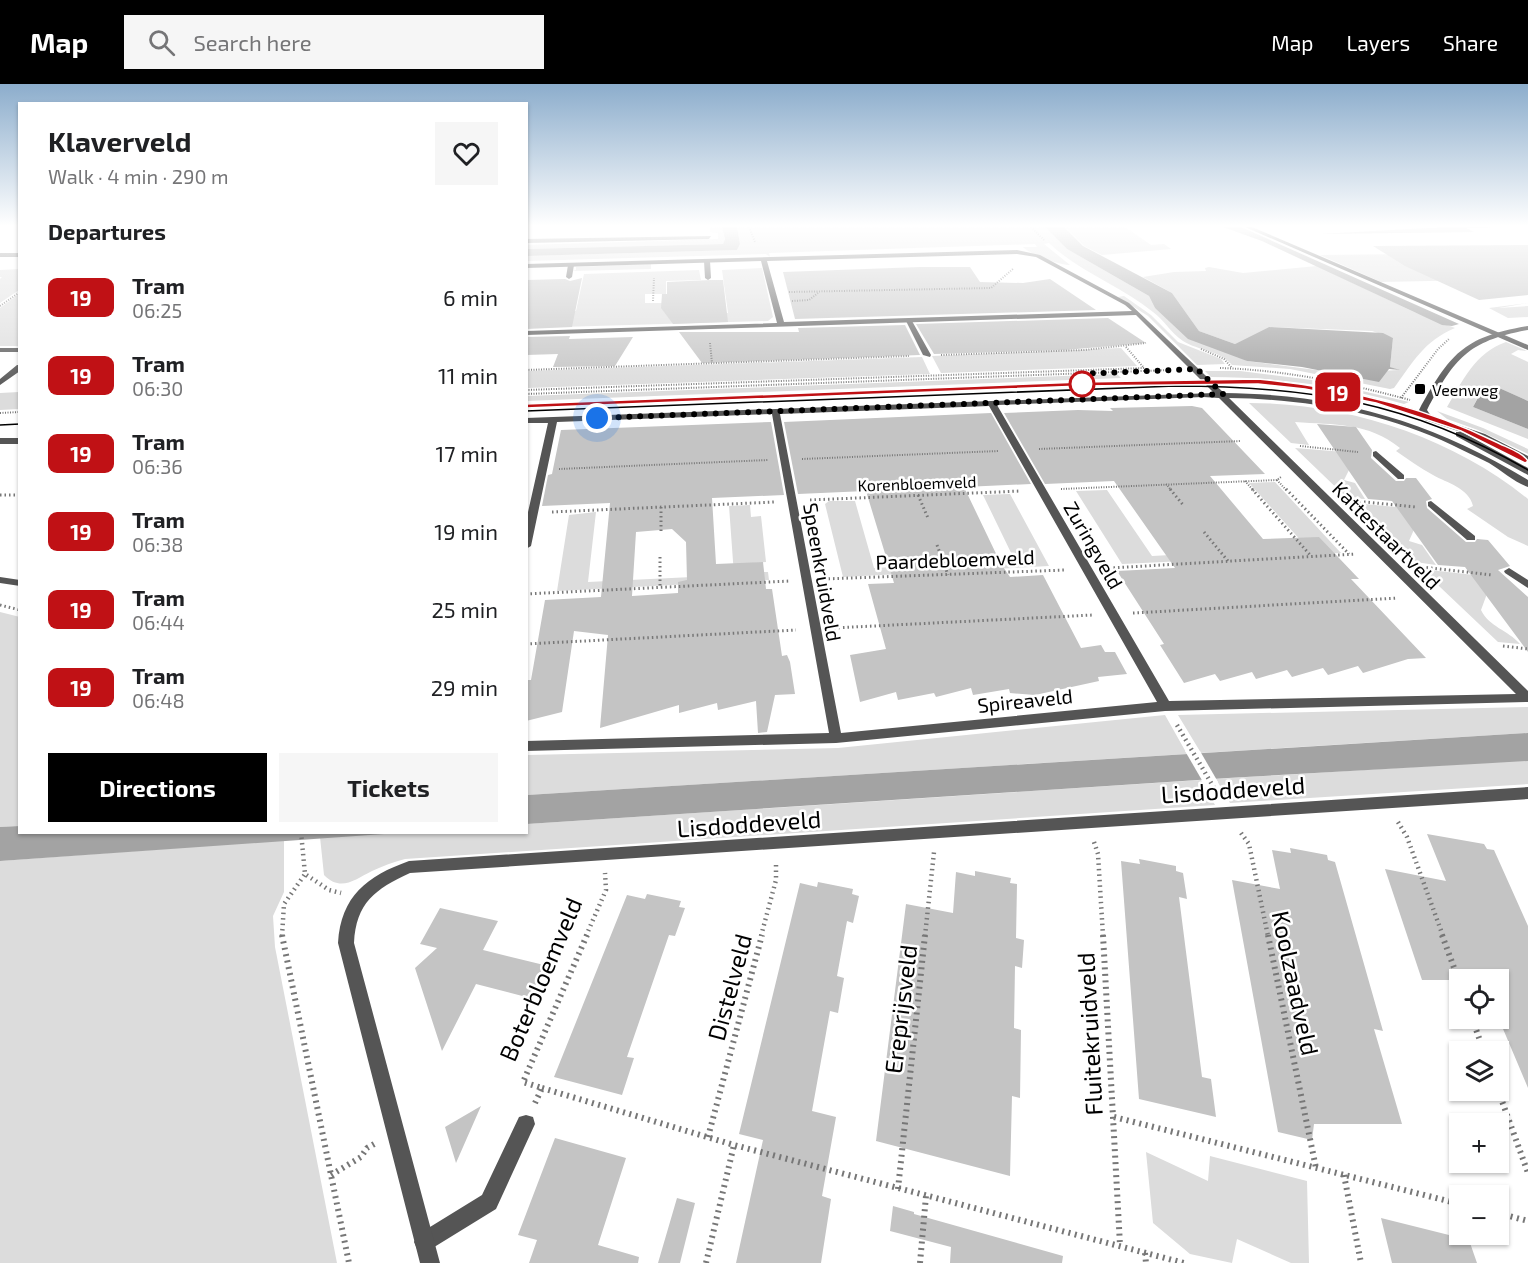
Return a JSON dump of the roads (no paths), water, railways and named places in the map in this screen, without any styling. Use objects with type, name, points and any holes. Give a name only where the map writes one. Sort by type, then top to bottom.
[{"type":"street","points":[[770,282],[781,325]]},
{"type":"street","name":"Kattestaartveld","points":[[1087,282],[1127,304],[1138,313],[1223,394],[1324,498],[1528,698]]},
{"type":"street","points":[[1374,282],[1528,348]]},
{"type":"street","points":[[528,333],[1138,313]]},
{"type":"street","points":[[909,321],[927,355]]},
{"type":"street","points":[[1528,328],[1494,334],[1468,345],[1458,355],[1423,410],[1425,415],[1528,472]]},
{"type":"street","points":[[0,350],[18,350]]},
{"type":"street","points":[[0,383],[18,369]]},
{"type":"street","points":[[528,421],[1223,394],[1310,400],[1361,410],[1412,424],[1455,441],[1502,466],[1528,484]]},
{"type":"street","name":"Zuringveld","points":[[992,403],[1165,706]]},
{"type":"street","name":"Speenkruidveld","points":[[776,412],[814,629],[836,738]]},
{"type":"street","points":[[528,537],[553,420]]},
{"type":"street","points":[[1440,422],[1482,436],[1528,459]]},
{"type":"street","points":[[0,441],[18,441]]},
{"type":"street","points":[[1376,454],[1401,477]]},
{"type":"street","points":[[1434,507],[1471,538]]},
{"type":"street","points":[[1513,574],[1528,585]]},
{"type":"street","points":[[0,580],[18,583]]},
{"type":"street","name":"Spireaveld","points":[[528,746],[836,738],[1165,706],[1528,698]]},
{"type":"street","name":"Lisdoddeveld","points":[[430,1263],[346,943],[346,925],[359,899],[375,884],[410,867],[934,834],[1227,811],[1528,793]]},
{"type":"street","points":[[424,1242],[489,1202],[526,1124]]},
{"type":"tram line","name":"19","points":[[528,406],[1082,384],[1179,381],[1258,382],[1305,386],[1378,401],[1464,429],[1528,461]]},
{"type":"tram line","points":[[528,411],[1175,386],[1224,387],[1271,390],[1358,402],[1442,428],[1528,470]]},
{"type":"tram line","points":[[0,425],[18,424]]},
{"type":"place","name":"Veenweg","points":[[1420,389]]}]
